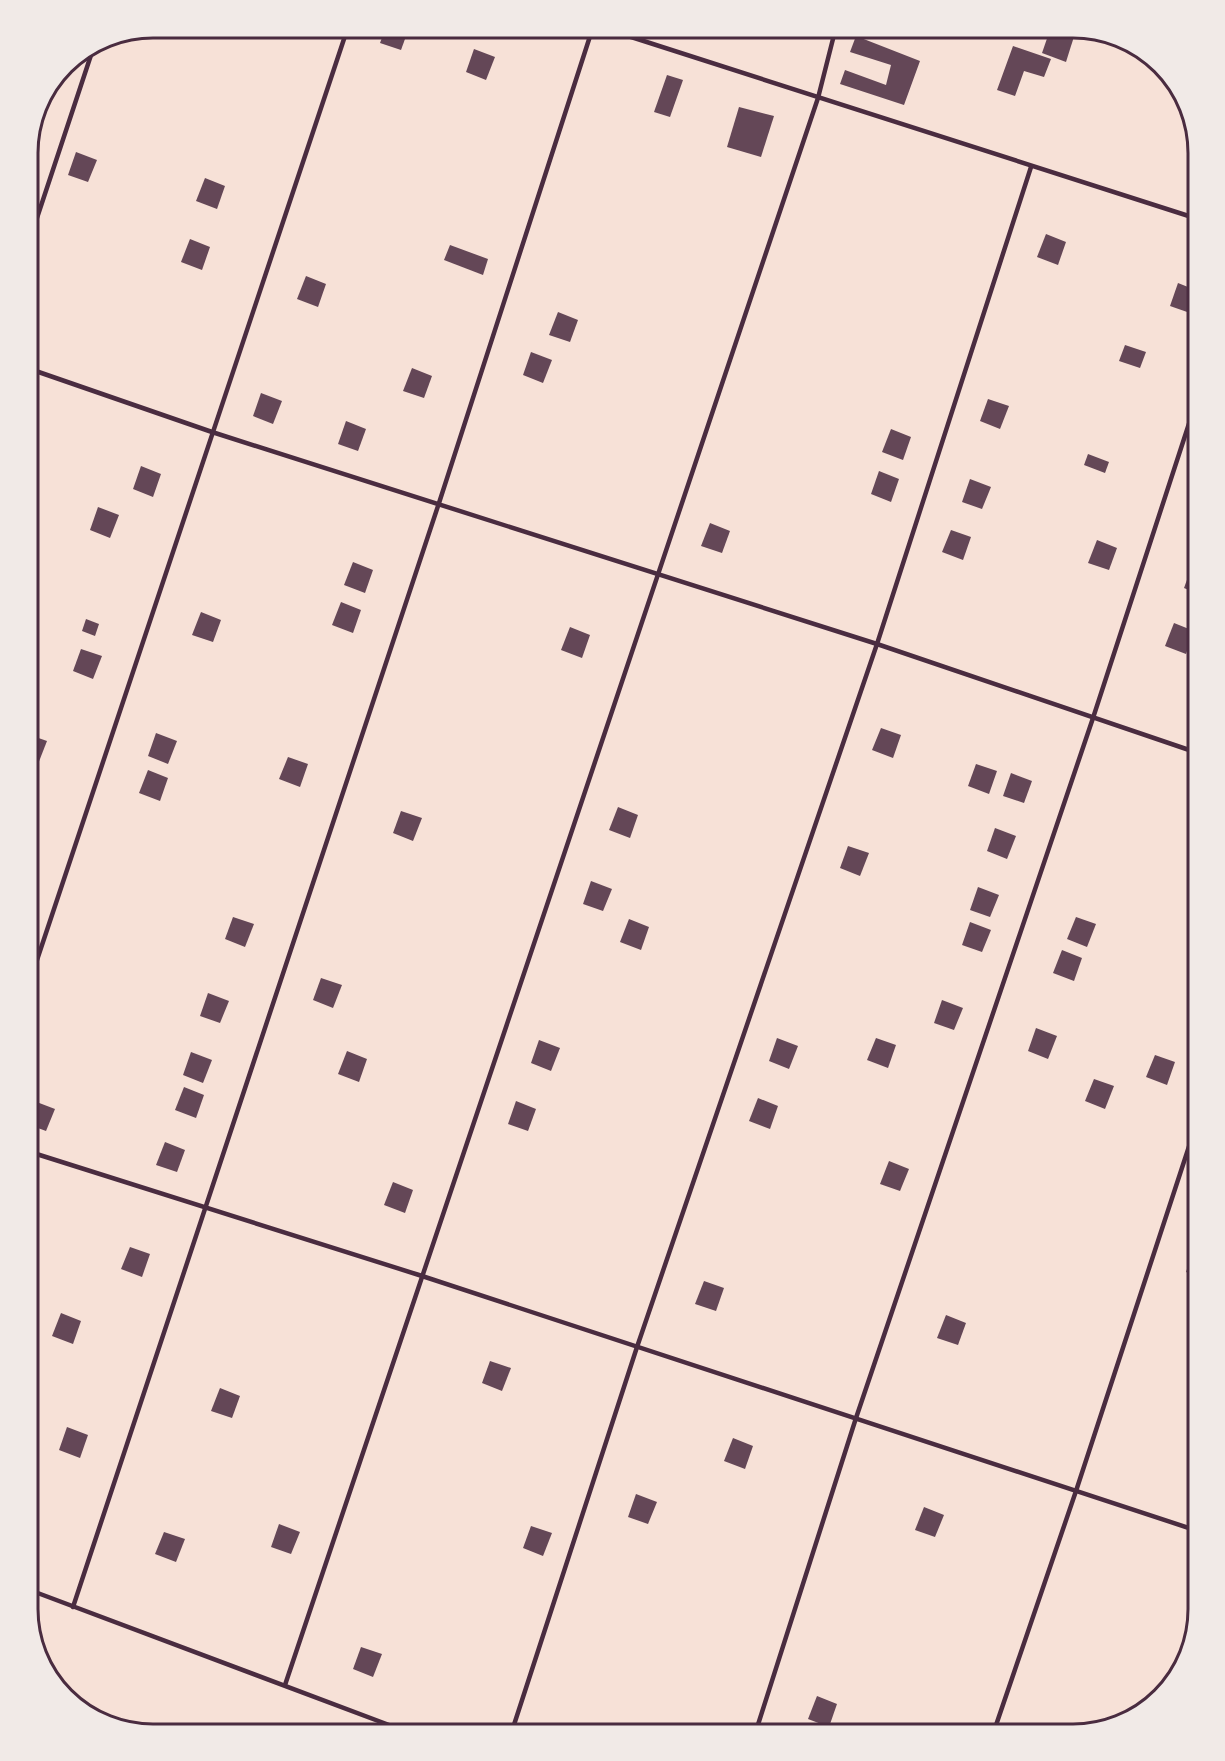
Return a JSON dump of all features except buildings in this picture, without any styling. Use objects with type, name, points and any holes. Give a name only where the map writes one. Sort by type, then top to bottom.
[{"type":"lane","points":[[38,957],[344,38]]},
{"type":"lane","points":[[73,1606],[439,503],[589,38]]},
{"type":"lane","points":[[634,38],[1188,216]]},
{"type":"lane","points":[[285,1685],[654,574],[818,98],[833,38]]},
{"type":"lane","points":[[38,215],[91,56]]},
{"type":"lane","points":[[514,1723],[637,1347],[877,644],[1031,167]]},
{"type":"lane","points":[[38,372],[213,432],[877,644],[1188,750]]},
{"type":"lane","points":[[758,1724],[856,1418],[1093,718],[1188,427]]},
{"type":"lane","points":[[996,1724],[1188,1149]]},
{"type":"lane","points":[[38,1154],[420,1275],[1188,1529]]},
{"type":"lane","points":[[38,1593],[384,1723]]}]
